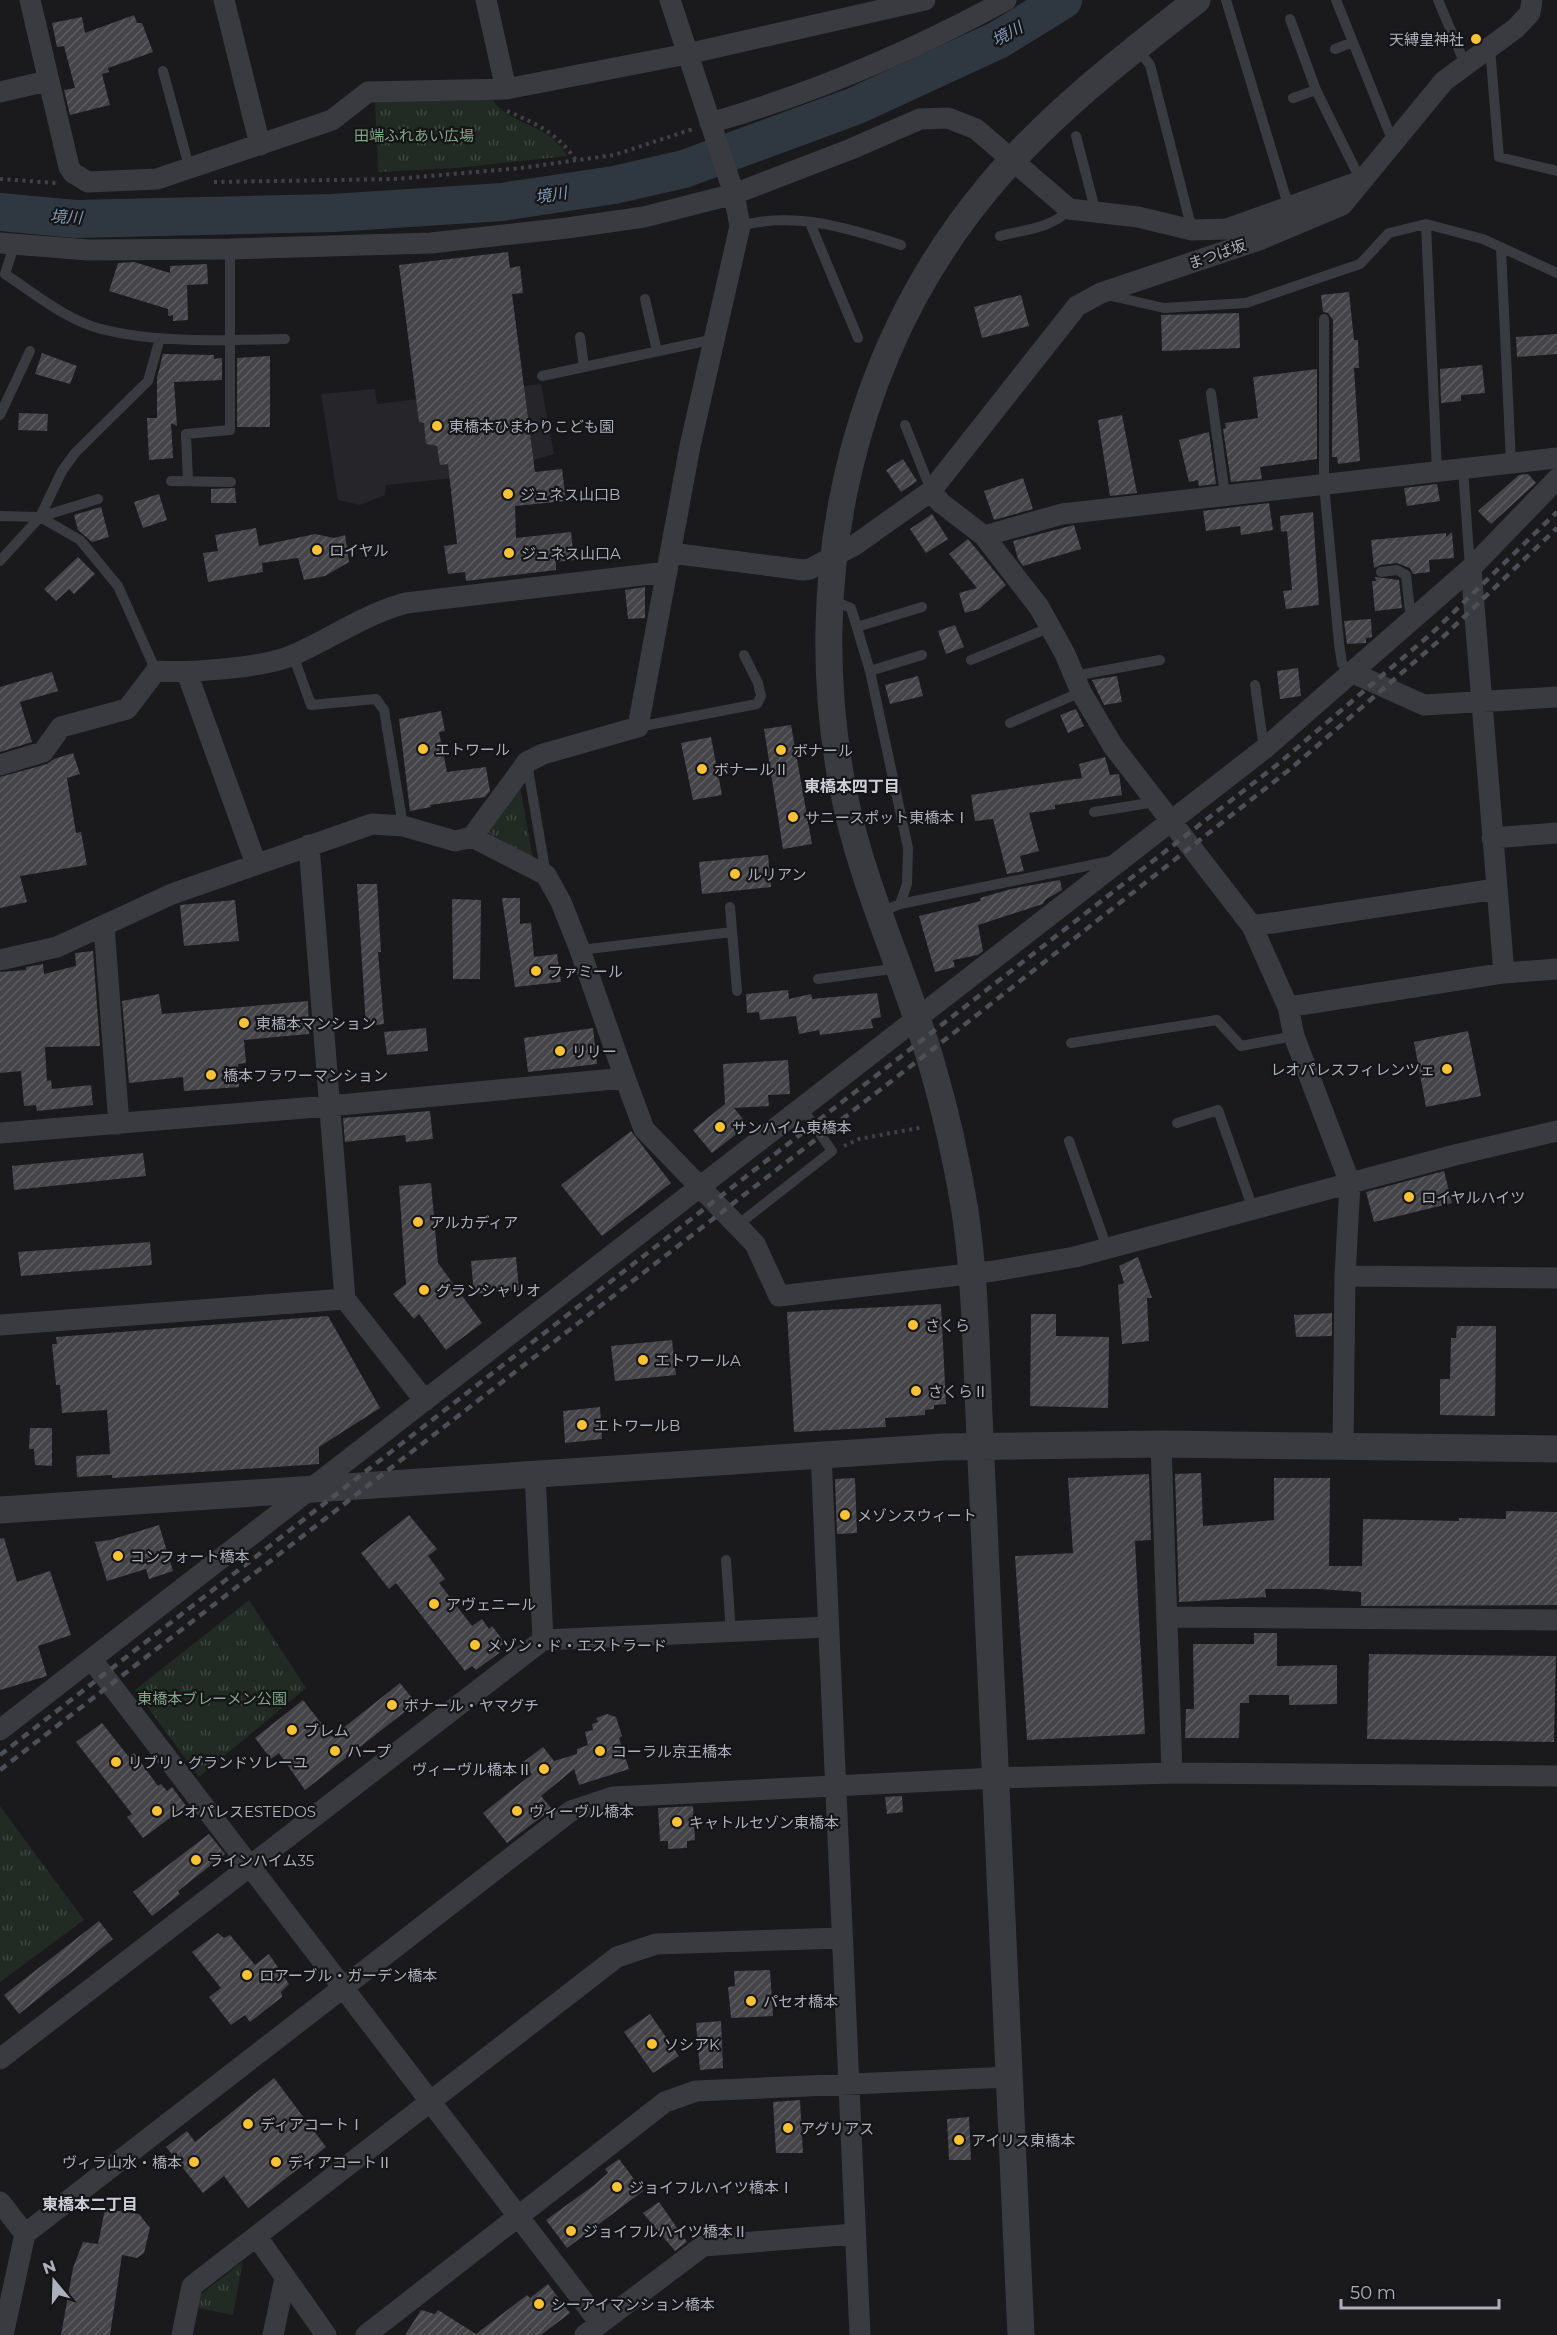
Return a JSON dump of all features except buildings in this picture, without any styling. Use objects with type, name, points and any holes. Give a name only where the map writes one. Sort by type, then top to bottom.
[{"type":"street","points":[[30,0],[47,81],[69,167],[73,173],[88,182],[157,179],[190,170],[332,120],[368,92],[498,90],[687,54],[925,0]]},
{"type":"street","points":[[225,0],[260,145]]},
{"type":"street","points":[[486,0],[498,90]]},
{"type":"street","points":[[472,837],[527,762],[543,754],[638,727],[690,446],[740,226],[732,189],[670,0]]},
{"type":"street","points":[[711,127],[783,102],[858,72],[1006,0]]},
{"type":"street","points":[[1021,2335],[972,1274],[965,1213],[955,1157],[918,1018],[899,968],[889,908],[852,831],[837,753],[829,669],[829,598],[843,495],[857,437],[893,339],[934,263],[963,220],[1012,160],[1066,106],[1197,0]]},
{"type":"street","name":"まつば坂","points":[[156,671],[187,673],[293,655],[371,614],[406,603],[669,562],[794,570],[810,569],[833,558],[931,491],[1066,317],[1077,306],[1101,293],[1259,240],[1342,205],[1444,81],[1516,28],[1530,13],[1532,0]]},
{"type":"street","points":[[0,92],[47,81]]},
{"type":"street","points":[[7,244],[88,250],[230,249],[431,243],[644,217],[851,150],[920,119],[935,117],[962,122],[976,129],[1069,208],[1138,217],[1192,230],[1227,229],[1361,181]]},
{"type":"street","points":[[984,536],[1062,514],[1557,458]]},
{"type":"street","points":[[0,1730],[1264,749],[1470,568],[1557,479]]},
{"type":"street","points":[[931,491],[941,503],[984,536],[1032,597],[1051,627],[1077,684],[1113,746],[1252,926],[1288,1006],[1294,1036],[1350,1183],[1345,1276],[1344,1446]]},
{"type":"street","points":[[1470,568],[1504,973]]},
{"type":"street","points":[[0,765],[43,752],[61,727],[127,709],[156,671]]},
{"type":"street","points":[[187,673],[256,864]]},
{"type":"street","points":[[1353,673],[1424,705],[1557,697]]},
{"type":"street","points":[[0,960],[45,952],[172,894],[372,824],[403,826],[455,841],[472,837],[546,875],[561,902],[580,950],[644,1129],[739,1224],[755,1244],[779,1296],[972,1274],[1075,1257],[1350,1183],[1557,1131]]},
{"type":"street","points":[[1492,838],[1557,833]]},
{"type":"street","points":[[309,845],[345,1299],[425,1401]]},
{"type":"street","points":[[1252,926],[1496,889]]},
{"type":"street","points":[[104,926],[118,1124]]},
{"type":"street","points":[[1288,1006],[1504,973],[1557,969]]},
{"type":"street","points":[[0,1133],[330,1106],[625,1078]]},
{"type":"street","points":[[1345,1276],[1557,1278]]},
{"type":"street","points":[[0,1325],[345,1299]]},
{"type":"street","points":[[1161,1444],[1172,1773]]},
{"type":"street","points":[[0,1510],[821,1453],[981,1445],[1161,1444],[1557,1449]]},
{"type":"street","points":[[821,1453],[860,2335]]},
{"type":"street","points":[[535,1474],[543,1640]]},
{"type":"street","points":[[1167,1617],[1557,1620]]},
{"type":"street","points":[[0,2059],[543,1640],[828,1628]]},
{"type":"street","points":[[92,1660],[249,1869],[517,2217],[593,2329],[703,2246],[854,2234]]},
{"type":"street","points":[[3,2335],[25,2234],[571,1811],[613,1797],[996,1778],[1172,1773],[1557,1776]]},
{"type":"street","points":[[182,2335],[192,2286],[617,1957],[656,1944],[842,1938]]},
{"type":"street","points":[[366,2335],[665,2102],[696,2091],[1010,2077]]},
{"type":"street","points":[[0,2202],[25,2234]]},
{"type":"street","points":[[257,2237],[326,2335]]},
{"type":"street","points":[[273,2335],[285,2278]]},
{"type":"lane","points":[[1226,0],[1289,208]]},
{"type":"lane","points":[[1336,0],[1393,142]]},
{"type":"lane","points":[[1438,0],[1465,64]]},
{"type":"lane","points":[[1290,19],[1316,90],[1361,181]]},
{"type":"lane","points":[[1335,49],[1353,42]]},
{"type":"lane","points":[[1137,48],[1150,65],[1192,230]]},
{"type":"lane","points":[[1490,48],[1499,157],[1557,171]]},
{"type":"lane","points":[[163,71],[190,170]]},
{"type":"lane","points":[[1293,98],[1316,90]]},
{"type":"lane","points":[[1076,136],[1096,213]]},
{"type":"lane","points":[[1000,236],[1052,223],[1062,217],[1069,208]]},
{"type":"lane","points":[[740,226],[765,219],[788,218],[810,224],[851,228],[902,245]]},
{"type":"lane","points":[[810,224],[858,338]]},
{"type":"lane","points":[[1101,293],[1164,308],[1246,303],[1360,264],[1389,234],[1426,224],[1483,239],[1557,273]]},
{"type":"lane","points":[[1426,224],[1437,472]]},
{"type":"lane","points":[[7,244],[5,274],[59,310],[99,329],[160,338],[285,339]]},
{"type":"lane","points":[[1502,248],[1510,464]]},
{"type":"lane","points":[[188,481],[186,434],[230,430],[230,249]]},
{"type":"lane","points":[[645,298],[657,351]]},
{"type":"lane","points":[[1324,319],[1324,484],[1342,664],[1353,673]]},
{"type":"lane","points":[[580,337],[584,367]]},
{"type":"lane","points":[[0,561],[40,517],[62,471],[75,453],[148,381],[160,338]]},
{"type":"lane","points":[[542,376],[715,339]]},
{"type":"lane","points":[[0,416],[30,351]]},
{"type":"lane","points":[[1211,393],[1225,495]]},
{"type":"lane","points":[[905,425],[931,491]]},
{"type":"lane","points":[[1463,469],[1470,568]]},
{"type":"lane","points":[[171,481],[231,482]]},
{"type":"lane","points":[[0,516],[40,517],[98,499]]},
{"type":"lane","points":[[40,517],[80,540],[118,586],[156,671]]},
{"type":"lane","points":[[1382,572],[1397,570],[1406,575],[1412,620]]},
{"type":"lane","points":[[829,598],[851,608],[870,670],[908,848],[907,884],[889,908]]},
{"type":"lane","points":[[856,627],[922,607]]},
{"type":"lane","points":[[971,660],[1051,627]]},
{"type":"lane","points":[[293,655],[311,705],[376,699],[384,710],[403,826]]},
{"type":"lane","points":[[638,727],[757,704],[761,696],[758,683],[744,655]]},
{"type":"lane","points":[[870,670],[922,655]]},
{"type":"lane","points":[[1010,723],[1077,684],[1160,660]]},
{"type":"lane","points":[[1255,685],[1264,749]]},
{"type":"lane","points":[[527,762],[546,875]]},
{"type":"lane","points":[[1094,812],[1155,802]]},
{"type":"lane","points":[[889,908],[1123,859]]},
{"type":"lane","points":[[730,907],[738,991]]},
{"type":"lane","points":[[580,950],[732,932]]},
{"type":"lane","points":[[819,979],[899,968]]},
{"type":"lane","points":[[1071,1043],[1217,1020],[1241,1046],[1294,1036]]},
{"type":"lane","points":[[739,1224],[832,1151],[802,1108]]},
{"type":"lane","points":[[1177,1123],[1218,1110],[1253,1209]]},
{"type":"lane","points":[[1069,1141],[1107,1248]]},
{"type":"lane","points":[[726,1560],[731,1633]]},
{"type":"path","points":[[498,90],[502,108],[544,126],[569,150],[577,162]]},
{"type":"path","points":[[208,182],[406,178],[577,162],[614,155],[711,127]]},
{"type":"path","points":[[0,179],[24,183],[88,182]]},
{"type":"path","points":[[832,1151],[859,1139],[925,1126]]},
{"type":"shaded area","name":"東橋本ひまわりこども園","points":[[541,384],[554,454],[484,475],[386,485],[385,495],[360,505],[338,500],[321,394],[375,389],[377,404]]},
{"type":"green space","name":"田端ふれあい広場","points":[[492,99],[509,115],[550,137],[567,156],[456,168],[378,172],[375,100]]},
{"type":"green space","points":[[520,787],[533,858],[487,832]]},
{"type":"green space","name":"東橋本ブレーメン公園","points":[[249,1600],[306,1688],[199,1777],[135,1690]]},
{"type":"green space","points":[[0,1806],[84,1920],[0,1982]]},
{"type":"green space","points":[[243,2261],[233,2315],[198,2308],[200,2295]]},
{"type":"waterway","name":"境川","points":[[0,212],[75,219],[332,213],[502,202],[614,185],[684,169],[855,106],[998,40],[1063,0]]},
{"type":"railway","points":[[0,1755],[1278,764],[1431,634],[1557,512]]},
{"type":"railway","points":[[0,1770],[973,1018],[1289,770],[1441,639],[1557,528]]},
{"type":"place","name":"天縛皇神社","points":[[1476,39]]},
{"type":"place","name":"東橋本ひまわりこども園","points":[[437,426]]},
{"type":"place","name":"ジュネス山口B","points":[[508,494]]},
{"type":"place","name":"ロイヤル","points":[[317,550]]},
{"type":"place","name":"ジュネス山口A","points":[[509,553]]},
{"type":"place","name":"エトワール","points":[[423,749]]},
{"type":"place","name":"ボナール","points":[[781,750]]},
{"type":"place","name":"ボナールⅡ","points":[[702,769]]},
{"type":"place","name":"サニースポット東橋本Ⅰ","points":[[793,817]]},
{"type":"place","name":"ルリアン","points":[[735,874]]},
{"type":"place","name":"ファミール","points":[[536,971]]},
{"type":"place","name":"東橋本マンション","points":[[244,1023]]},
{"type":"place","name":"リリー","points":[[560,1051]]},
{"type":"place","name":"レオパレスフィレンツェ","points":[[1447,1069]]},
{"type":"place","name":"橋本フラワーマンション","points":[[211,1075]]},
{"type":"place","name":"サンハイム東橋本","points":[[720,1127]]},
{"type":"place","name":"ロイヤルハイツ","points":[[1409,1197]]},
{"type":"place","name":"アルカディア","points":[[418,1222]]},
{"type":"place","name":"グランシャリオ","points":[[424,1290]]},
{"type":"place","name":"さくら","points":[[913,1325]]},
{"type":"place","name":"エトワールA","points":[[643,1360]]},
{"type":"place","name":"さくらⅡ","points":[[916,1391]]},
{"type":"place","name":"エトワールB","points":[[582,1425]]},
{"type":"place","name":"メゾンスウィート","points":[[845,1515]]},
{"type":"place","name":"コンフォート橋本","points":[[118,1556]]},
{"type":"place","name":"アヴェニール","points":[[434,1604]]},
{"type":"place","name":"メゾン・ド・エストラード","points":[[475,1645]]},
{"type":"place","name":"ボナール・ヤマグチ","points":[[392,1705]]},
{"type":"place","name":"ブレム","points":[[292,1730]]},
{"type":"place","name":"ハープ","points":[[335,1751]]},
{"type":"place","name":"コーラル京王橋本","points":[[600,1751]]},
{"type":"place","name":"リブリ・グランドソレーユ","points":[[116,1762]]},
{"type":"place","name":"ヴィーヴル橋本Ⅱ","points":[[544,1769]]},
{"type":"place","name":"レオパレスESTEDOS","points":[[157,1811]]},
{"type":"place","name":"ヴィーヴル橋本","points":[[517,1811]]},
{"type":"place","name":"キャトルセゾン東橋本","points":[[677,1822]]},
{"type":"place","name":"ラインハイム35","points":[[196,1860]]},
{"type":"place","name":"ロアーブル・ガーデン橋本","points":[[247,1975]]},
{"type":"place","name":"パセオ橋本","points":[[751,2001]]},
{"type":"place","name":"ソシアK","points":[[652,2044]]},
{"type":"place","name":"ディアコートⅠ","points":[[248,2124]]},
{"type":"place","name":"アグリアス","points":[[788,2128]]},
{"type":"place","name":"アイリス東橋本","points":[[959,2140]]},
{"type":"place","name":"ヴィラ山水・橋本","points":[[194,2162]]},
{"type":"place","name":"ディアコートⅡ","points":[[276,2162]]},
{"type":"place","name":"ジョイフルハイツ橋本Ⅰ","points":[[617,2187]]},
{"type":"place","name":"ジョイフルハイツ橋本Ⅱ","points":[[571,2231]]},
{"type":"place","name":"シーアイマンション橋本","points":[[539,2304]]},
{"type":"district","name":"東橋本四丁目","points":[[852,786]]},
{"type":"district","name":"東橋本二丁目","points":[[90,2204]]}]
